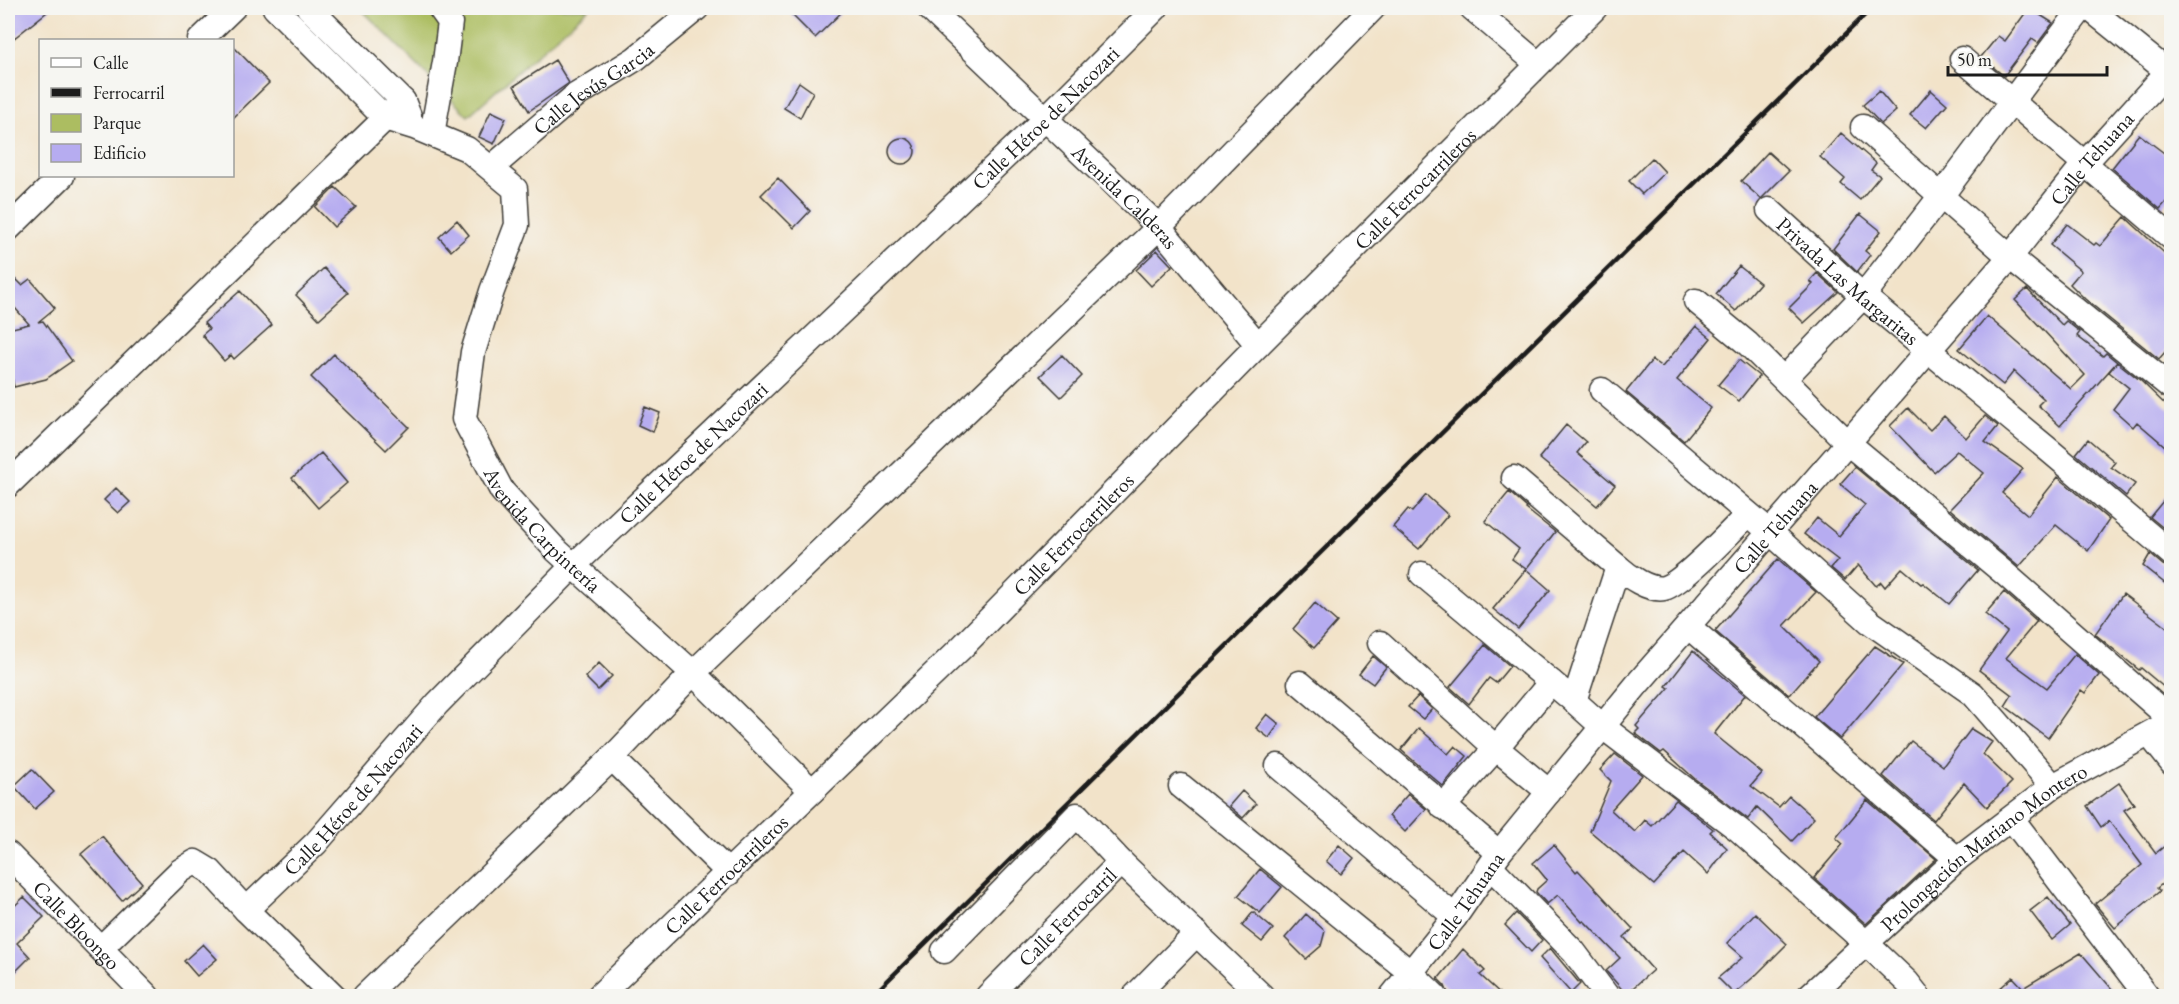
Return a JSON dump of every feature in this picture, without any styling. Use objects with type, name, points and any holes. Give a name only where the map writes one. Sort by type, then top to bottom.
[{"type":"street","points":[[201,39],[233,8]]},
{"type":"street","points":[[275,8],[385,118],[423,130],[467,149],[491,168]]},
{"type":"street","points":[[309,8],[403,101],[423,130]]},
{"type":"street","points":[[423,130],[445,62],[450,22],[440,8]]},
{"type":"street","name":"Calle Jesús Garcia","points":[[491,168],[575,96],[635,59],[697,8]]},
{"type":"street","name":"Avenida Calderas","points":[[929,8],[1160,227],[1258,345]]},
{"type":"street","name":"Calle Héroe de Nacozari","points":[[246,910],[316,843],[437,704],[573,566],[1046,118],[1156,8]]},
{"type":"street","points":[[365,996],[612,758],[693,673],[1160,227],[1373,8]]},
{"type":"street","points":[[1472,8],[1538,64]]},
{"type":"street","name":"Calle Ferrocarrileros","points":[[599,996],[961,648],[1258,345],[1595,8]]},
{"type":"street","points":[[1784,379],[1863,296],[2082,8]]},
{"type":"street","points":[[2089,8],[2170,71]]},
{"type":"street","points":[[1962,59],[2172,238]]},
{"type":"street","name":"Calle Tehuana","points":[[1392,996],[1455,917],[1495,860],[1639,682],[2010,257],[2085,163],[2170,71]]},
{"type":"street","points":[[8,485],[403,101]]},
{"type":"street","points":[[1863,127],[2010,257],[2172,388]]},
{"type":"street","name":"Avenida Carpintería","points":[[491,168],[515,189],[517,225],[492,291],[473,352],[464,419],[502,491],[573,566],[693,673],[812,791]]},
{"type":"street","points":[[8,229],[61,177]]},
{"type":"street","name":"Privada Las Margaritas","points":[[1769,210],[1863,296],[2172,554]]},
{"type":"street","points":[[1696,301],[1748,344],[1848,443],[2003,572],[2172,720]]},
{"type":"street","points":[[1602,390],[1770,532],[1870,622],[1973,694],[2053,786]]},
{"type":"street","points":[[1514,478],[1634,580],[1661,589],[1677,582],[1748,514]]},
{"type":"street","points":[[1574,701],[1618,567]]},
{"type":"street","points":[[1422,574],[1603,727],[1738,830],[1867,944],[1907,982],[1918,996]]},
{"type":"street","points":[[1689,627],[1958,859]]},
{"type":"street","points":[[1380,643],[1496,748],[1549,792]]},
{"type":"street","points":[[1443,807],[1551,682]]},
{"type":"street","points":[[1299,683],[1443,807],[1495,860],[1574,952],[1608,996]]},
{"type":"street","name":"Prolongación Mariano Montero","points":[[1809,996],[1958,859],[2053,786],[2172,720]]},
{"type":"street","points":[[2149,734],[2172,763]]},
{"type":"street","points":[[612,758],[729,873]]},
{"type":"street","points":[[1278,766],[1455,917]]},
{"type":"street","points":[[1181,786],[1411,973],[1435,996]]},
{"type":"street","points":[[944,951],[1077,815],[1120,862],[1262,996]]},
{"type":"street","points":[[2012,819],[2147,996]]},
{"type":"street","name":"Calle Bloongo","points":[[8,854],[147,996]]},
{"type":"street","points":[[101,948],[180,871],[195,862],[210,871],[246,910],[334,996]]},
{"type":"street","name":"Calle Ferrocarril","points":[[988,996],[1120,862]]},
{"type":"street","points":[[1135,996],[1197,933]]},
{"type":"green space","points":[[360,8],[589,8],[468,116]]},
{"type":"building","points":[[27,8],[52,8],[8,43],[8,17],[15,11]]},
{"type":"building","points":[[785,8],[846,8],[815,38]]},
{"type":"building","points":[[2029,8],[2053,23],[2038,43],[2032,39],[2004,76],[1981,57],[1998,36],[2005,41]]},
{"type":"building","points":[[234,47],[269,83],[234,117]]},
{"type":"building","points":[[555,60],[569,83],[529,111],[514,86]]},
{"type":"building","points":[[799,82],[813,92],[800,118],[784,108]]},
{"type":"building","points":[[1931,90],[1947,104],[1926,128],[1910,115]]},
{"type":"building","points":[[1879,91],[1896,111],[1881,124],[1863,105]]},
{"type":"building","points":[[491,111],[506,118],[494,144],[479,137]]},
{"type":"building","points":[[1841,133],[1876,163],[1871,170],[1880,176],[1860,200],[1841,184],[1845,179],[1820,157]]},
{"type":"building","points":[[2139,134],[2172,159],[2172,195],[2160,209],[2112,168]]},
{"type":"building","points":[[902,138],[911,142],[915,151],[911,160],[902,164],[893,160],[889,151],[893,142]]},
{"type":"building","points":[[1768,152],[1789,171],[1761,199],[1741,181]]},
{"type":"building","points":[[1652,158],[1665,172],[1642,194],[1629,181]]},
{"type":"building","points":[[778,178],[810,211],[794,228],[761,195]]},
{"type":"building","points":[[335,187],[356,207],[334,227],[315,207]]},
{"type":"building","points":[[1860,214],[1881,231],[1865,251],[1870,255],[1857,272],[1833,249]]},
{"type":"building","points":[[2125,217],[2172,260],[2172,344],[2159,359],[2085,299],[2070,284],[2081,271],[2050,245],[2067,224],[2094,245],[2096,243],[2100,246]]},
{"type":"building","points":[[457,220],[469,235],[451,251],[439,237]]},
{"type":"building","points":[[1157,250],[1172,266],[1151,286],[1136,270]]},
{"type":"building","points":[[1739,266],[1760,283],[1736,311],[1716,294]]},
{"type":"building","points":[[324,268],[348,293],[319,319],[296,295]]},
{"type":"building","points":[[1817,273],[1838,292],[1804,323],[1789,308],[1813,284],[1810,281]]},
{"type":"building","points":[[16,279],[22,285],[30,279],[55,308],[38,322],[43,321],[72,361],[46,379],[14,387],[8,358],[8,329],[29,324],[8,300],[8,287]]},
{"type":"building","points":[[2027,289],[2062,325],[2066,321],[2080,332],[2077,336],[2103,356],[2106,353],[2117,362],[2060,426],[2038,405],[2044,399],[2014,371],[2003,385],[1959,349],[1987,316],[2071,389],[2085,375],[2015,300]]},
{"type":"building","points":[[240,291],[272,325],[234,359],[231,355],[224,361],[202,335],[209,329],[204,323]]},
{"type":"building","points":[[1696,326],[1711,338],[1677,380],[1711,408],[1684,441],[1626,392],[1652,360],[1662,367]]},
{"type":"building","points":[[334,354],[409,427],[386,450],[311,377]]},
{"type":"building","points":[[1062,355],[1082,376],[1061,397],[1040,376]]},
{"type":"building","points":[[1739,360],[1759,376],[1739,401],[1718,385]]},
{"type":"building","points":[[2117,362],[2172,411],[2172,452],[2137,422],[2133,427],[2113,409],[2129,388],[2109,372]]},
{"type":"building","points":[[645,407],[660,413],[653,432],[638,425]]},
{"type":"building","points":[[1908,408],[1930,430],[1944,416],[1966,438],[1985,416],[1998,426],[1985,442],[2023,469],[2002,493],[2028,515],[2058,477],[2109,520],[2088,551],[2056,525],[2019,567],[1950,509],[1984,473],[1957,451],[1934,472],[1890,426]]},
{"type":"building","points":[[1566,425],[1586,442],[1577,453],[1615,485],[1597,506],[1539,458]]},
{"type":"building","points":[[2088,439],[2115,462],[2111,467],[2135,484],[2126,496],[2076,454]]},
{"type":"building","points":[[321,453],[347,483],[318,508],[292,478]]},
{"type":"building","points":[[1855,467],[1978,570],[1949,604],[1902,568],[1885,587],[1881,582],[1876,586],[1858,565],[1845,580],[1831,568],[1838,560],[1804,534],[1817,518],[1839,536],[1865,505],[1840,484]]},
{"type":"building","points":[[116,488],[130,502],[118,513],[104,500]]},
{"type":"building","points":[[2172,490],[2172,535],[2150,517]]},
{"type":"building","points":[[1509,492],[1555,532],[1526,569],[1512,559],[1519,549],[1485,521]]},
{"type":"building","points":[[1426,495],[1448,515],[1419,549],[1393,527],[1408,509],[1412,512]]},
{"type":"building","points":[[2150,554],[2163,565],[2172,568],[2172,589],[2143,566]]},
{"type":"building","points":[[1778,559],[1816,592],[1784,626],[1819,661],[1789,695],[1715,631]]},
{"type":"building","points":[[1526,569],[1550,590],[1518,629],[1493,609]]},
{"type":"building","points":[[2004,592],[2037,621],[2006,658],[2047,688],[2075,654],[2099,675],[2085,693],[2081,690],[2048,738],[2005,706],[2012,695],[1979,670],[2007,632],[1985,614]]},
{"type":"building","points":[[2123,594],[2172,631],[2172,694],[2095,634]]},
{"type":"building","points":[[1315,603],[1337,622],[1314,648],[1293,629]]},
{"type":"building","points":[[1485,645],[1510,666],[1496,683],[1489,678],[1469,704],[1450,687]]},
{"type":"building","points":[[1875,646],[1903,664],[1840,739],[1814,717]]},
{"type":"building","points":[[1693,651],[1745,695],[1714,734],[1762,773],[1751,786],[1779,807],[1789,796],[1814,818],[1792,841],[1757,807],[1748,819],[1695,779],[1664,751],[1661,753],[1635,733],[1639,729],[1636,726],[1669,688],[1666,686]]},
{"type":"building","points":[[1373,656],[1386,667],[1373,684],[1359,674]]},
{"type":"building","points":[[599,663],[612,676],[598,690],[585,677]]},
{"type":"building","points":[[1418,696],[1432,709],[1423,719],[1408,707]]},
{"type":"building","points":[[1267,714],[1279,724],[1269,738],[1256,728]]},
{"type":"building","points":[[1419,728],[1448,754],[1455,746],[1467,756],[1443,786],[1401,750]]},
{"type":"building","points":[[1971,729],[1992,742],[1983,754],[2012,782],[1987,807],[1964,783],[1934,820],[1883,776],[1911,741],[1943,766]]},
{"type":"building","points":[[1615,754],[1642,775],[1611,810],[1635,832],[1645,820],[1652,826],[1676,800],[1713,829],[1710,832],[1727,848],[1708,874],[1684,852],[1654,885],[1590,831],[1611,781],[1600,770]]},
{"type":"building","points":[[32,769],[54,792],[35,809],[14,786]]},
{"type":"building","points":[[2119,783],[2134,804],[2124,810],[2156,853],[2172,840],[2172,876],[2157,888],[2160,891],[2115,928],[2095,904],[2142,865],[2109,821],[2101,827],[2087,806]]},
{"type":"building","points":[[1242,791],[1256,804],[1243,818],[1229,806]]},
{"type":"building","points":[[1408,794],[1426,809],[1405,832],[1389,816]]},
{"type":"building","points":[[1867,800],[1936,859],[1866,924],[1814,878],[1843,844],[1836,838]]},
{"type":"building","points":[[102,836],[142,883],[122,901],[81,854]]},
{"type":"building","points":[[1339,845],[1354,858],[1341,874],[1326,861]]},
{"type":"building","points":[[1554,845],[1576,872],[1578,870],[1633,929],[1624,937],[1653,970],[1626,994],[1606,971],[1620,958],[1584,921],[1582,922],[1558,895],[1547,904],[1536,892],[1547,880],[1533,863]]},
{"type":"building","points":[[1260,869],[1282,887],[1260,913],[1238,896]]},
{"type":"building","points":[[24,897],[44,917],[17,943],[30,957],[8,979],[8,912]]},
{"type":"building","points":[[2048,897],[2070,925],[2052,940],[2030,911]]},
{"type":"building","points":[[1253,912],[1273,929],[1262,942],[1242,926]]},
{"type":"building","points":[[1516,913],[1542,940],[1531,952],[1505,925]]},
{"type":"building","points":[[1755,913],[1787,944],[1734,994],[1718,978],[1743,957],[1727,943]]},
{"type":"building","points":[[1306,914],[1325,931],[1321,946],[1306,959],[1285,938]]},
{"type":"building","points":[[203,944],[217,959],[197,976],[184,961]]},
{"type":"building","points":[[1550,948],[1580,984],[1571,993],[1540,958]]},
{"type":"building","points":[[1463,949],[1485,971],[1480,975],[1503,996],[1475,996],[1470,992],[1466,996],[1449,996],[1445,986],[1438,979]]},
{"type":"building","points":[[2081,953],[2118,996],[1991,996],[2013,977],[2023,988]]},
{"type":"railway","points":[[872,996],[1872,8]]}]
